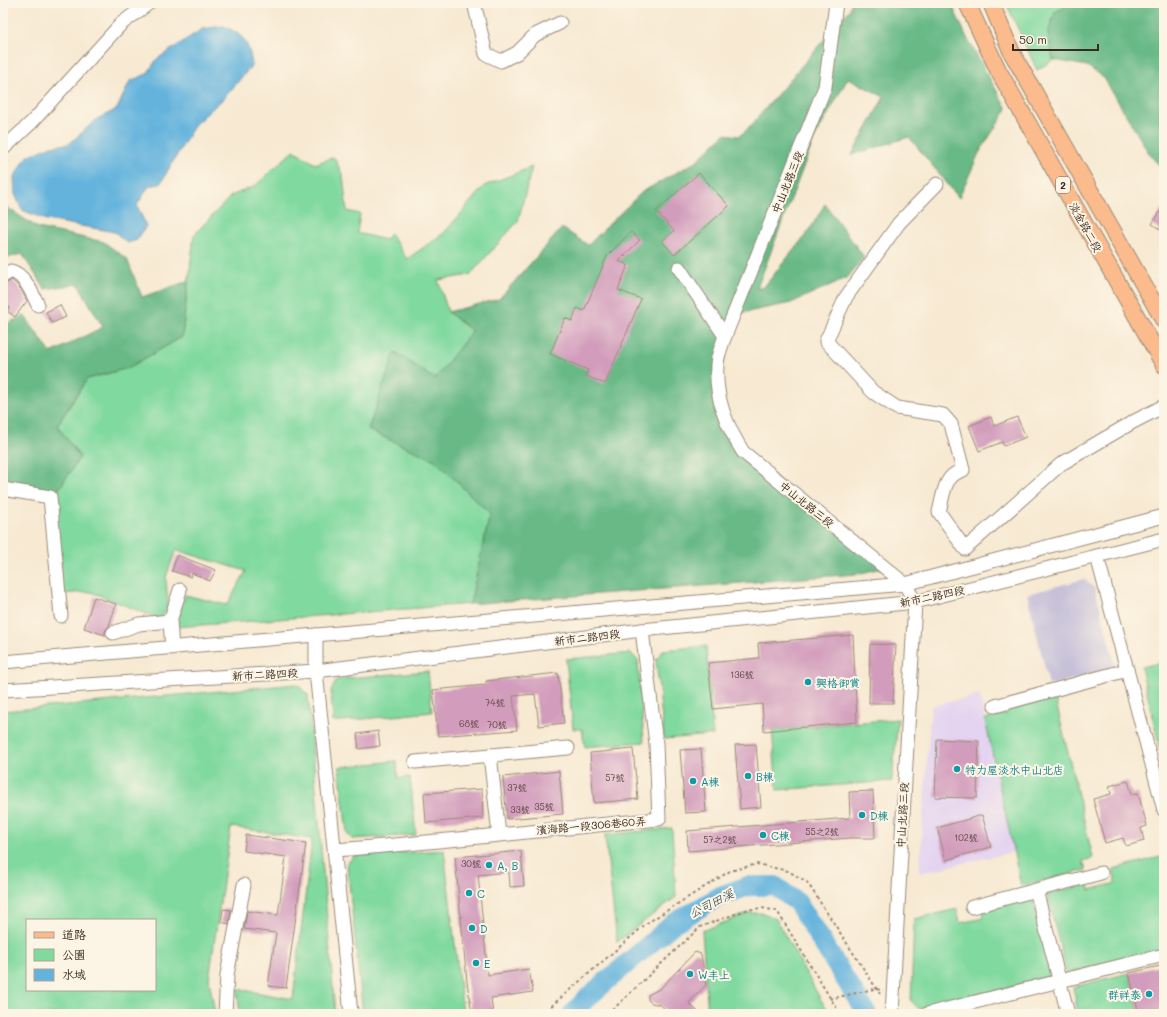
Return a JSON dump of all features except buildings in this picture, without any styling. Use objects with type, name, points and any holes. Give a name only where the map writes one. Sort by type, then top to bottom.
[{"type":"main road","name":"淡金路二段","points":[[967,3],[998,70],[1164,365]]},
{"type":"main road","name":"淡金路二段","points":[[991,3],[1012,53],[1164,321]]},
{"type":"street","points":[[3,149],[32,122],[121,24],[149,3]]},
{"type":"street","points":[[476,3],[475,7],[486,54],[501,61],[517,53],[535,35],[560,23]]},
{"type":"street","name":"中山北路三段","points":[[836,3],[825,87],[725,336],[717,364],[718,390],[722,413],[729,430],[743,452],[904,584],[915,602],[892,1014]]},
{"type":"street","points":[[937,184],[899,223],[846,297],[821,344],[874,392],[897,408],[943,415],[951,424],[963,470],[954,473],[947,482],[939,512],[965,549],[972,566]]},
{"type":"street","points":[[680,268],[725,336]]},
{"type":"street","points":[[3,276],[11,271],[18,273],[27,284],[38,305]]},
{"type":"street","points":[[965,549],[1061,464],[1133,422],[1164,406]]},
{"type":"street","points":[[3,489],[50,497],[61,616]]},
{"type":"street","name":"新市二路四段","points":[[3,662],[904,584],[1164,516]]},
{"type":"street","name":"新市二路四段","points":[[3,690],[316,671],[642,630],[915,602],[1164,539]]},
{"type":"street","points":[[1097,556],[1127,670],[1159,767],[1164,810]]},
{"type":"street","points":[[172,648],[170,621],[180,590]]},
{"type":"street","points":[[113,633],[139,624],[170,621]]},
{"type":"street","name":"濱海路一段306巷60弄","points":[[335,850],[414,844],[499,834],[659,819],[656,744],[642,630]]},
{"type":"street","points":[[316,635],[316,671],[351,1014]]},
{"type":"street","points":[[995,706],[1127,670]]},
{"type":"street","points":[[415,762],[568,748]]},
{"type":"street","points":[[490,755],[499,834]]},
{"type":"street","points":[[972,907],[1101,873]]},
{"type":"street","points":[[226,1014],[227,975],[244,885]]},
{"type":"street","points":[[1036,890],[1068,1014]]},
{"type":"street","points":[[927,1014],[1164,955]]},
{"type":"path","points":[[542,1014],[647,923],[730,871],[757,864],[788,871],[807,882],[881,996]]},
{"type":"path","points":[[608,1014],[700,927],[746,910],[762,908],[777,911],[840,1014]]},
{"type":"path","points":[[830,999],[874,989]]},
{"type":"shaded area","points":[[1084,579],[1095,589],[1116,669],[1049,685],[1027,594]]},
{"type":"shaded area","points":[[980,695],[1014,852],[919,873],[931,706]]},
{"type":"green space","points":[[851,3],[951,3],[968,40],[1007,109],[979,153],[959,198],[909,137],[852,155],[884,97],[848,78],[814,139],[757,288],[763,288],[809,231],[825,204],[864,257],[848,277],[791,303],[737,314],[720,374],[726,421],[745,452],[887,567],[857,574],[470,604],[490,514],[435,460],[368,430],[395,352],[435,379],[472,331],[448,312],[499,299],[562,228],[588,245],[642,192],[695,162],[725,134],[739,136],[748,129],[850,9]]},
{"type":"green space","points":[[1006,3],[1069,3],[1048,33],[1053,60],[1037,70]]},
{"type":"green space","points":[[1069,3],[1164,3],[1164,171],[1150,155],[1104,78],[1087,66],[1053,60],[1048,33],[1055,12],[1069,5]]},
{"type":"green space","points":[[294,150],[315,164],[334,157],[343,176],[347,211],[360,214],[357,233],[386,240],[390,233],[407,259],[444,233],[484,186],[532,167],[518,221],[470,275],[438,280],[448,312],[472,331],[435,380],[396,352],[368,430],[435,460],[490,514],[470,604],[176,627],[185,595],[227,605],[246,571],[176,550],[166,577],[168,608],[160,619],[91,592],[56,594],[55,495],[80,457],[57,426],[87,379],[128,368],[182,337],[194,235],[231,196],[255,186]]},
{"type":"green space","points":[[5,206],[38,228],[104,242],[127,259],[142,297],[188,281],[182,337],[128,368],[87,379],[57,425],[80,457],[55,495],[3,485],[3,326],[24,315],[51,353],[103,327],[78,284],[45,289],[22,254],[3,259],[3,208]]},
{"type":"green space","points":[[706,646],[713,735],[664,739],[656,660],[663,650]]},
{"type":"green space","points":[[631,653],[638,661],[644,742],[585,747],[582,729],[573,729],[566,659]]},
{"type":"green space","points":[[1164,662],[1164,759],[1162,758],[1141,667]]},
{"type":"green space","points":[[428,671],[432,712],[333,722],[331,691],[337,679]]},
{"type":"green space","points":[[297,684],[308,695],[335,1012],[319,1014],[240,1014],[237,989],[293,999],[312,839],[231,827],[209,979],[215,1014],[3,1014],[3,711]]},
{"type":"green space","points":[[1055,698],[1093,858],[1083,861],[1086,870],[1021,886],[985,719],[1007,714],[1006,709]]},
{"type":"green space","points":[[898,719],[892,781],[777,790],[772,730]]},
{"type":"green space","points":[[397,761],[398,778],[410,777],[416,835],[352,839],[347,833],[339,767]]},
{"type":"green space","points":[[672,828],[676,897],[617,942],[605,835]]},
{"type":"green space","points":[[444,850],[463,1014],[363,1014],[347,864],[354,856]]},
{"type":"green space","points":[[1164,856],[1164,949],[1067,974],[1047,894],[1089,884],[1090,890],[1116,883],[1113,869]]},
{"type":"green space","points":[[1033,899],[1051,978],[919,1009],[911,1001],[914,919],[957,909],[960,923],[984,918],[983,910]]},
{"type":"green space","points":[[749,913],[764,913],[776,919],[821,1000],[831,1014],[708,1014],[702,931]]},
{"type":"green space","points":[[1129,973],[1139,1014],[1078,1014],[1073,987]]},
{"type":"water","points":[[223,26],[236,32],[244,40],[249,51],[252,65],[225,97],[195,124],[160,184],[149,186],[137,205],[146,226],[137,240],[127,243],[115,232],[47,220],[22,210],[15,194],[14,177],[27,157],[51,146],[69,144],[97,119],[117,109],[130,81],[147,74],[157,59],[202,29]]},
{"type":"waterway","name":"公司田溪","points":[[572,1014],[587,998],[674,923],[720,896],[748,886],[775,886],[797,902],[867,1014]]},
{"type":"place","name":"興格御賞","points":[[808,682]]},
{"type":"place","name":"特力屋淡水中山北店","points":[[957,769]]},
{"type":"place","name":"B棟","points":[[748,776]]},
{"type":"place","name":"A棟","points":[[693,781]]},
{"type":"place","name":"D棟","points":[[862,815]]},
{"type":"place","name":"C棟","points":[[763,835]]},
{"type":"place","name":"A, B","points":[[489,865]]},
{"type":"place","name":"C","points":[[469,893]]},
{"type":"place","name":"D","points":[[472,928]]},
{"type":"place","name":"E","points":[[476,963]]},
{"type":"place","name":"W丰上","points":[[690,974]]},
{"type":"place","name":"群祥泰","points":[[1149,994]]}]
